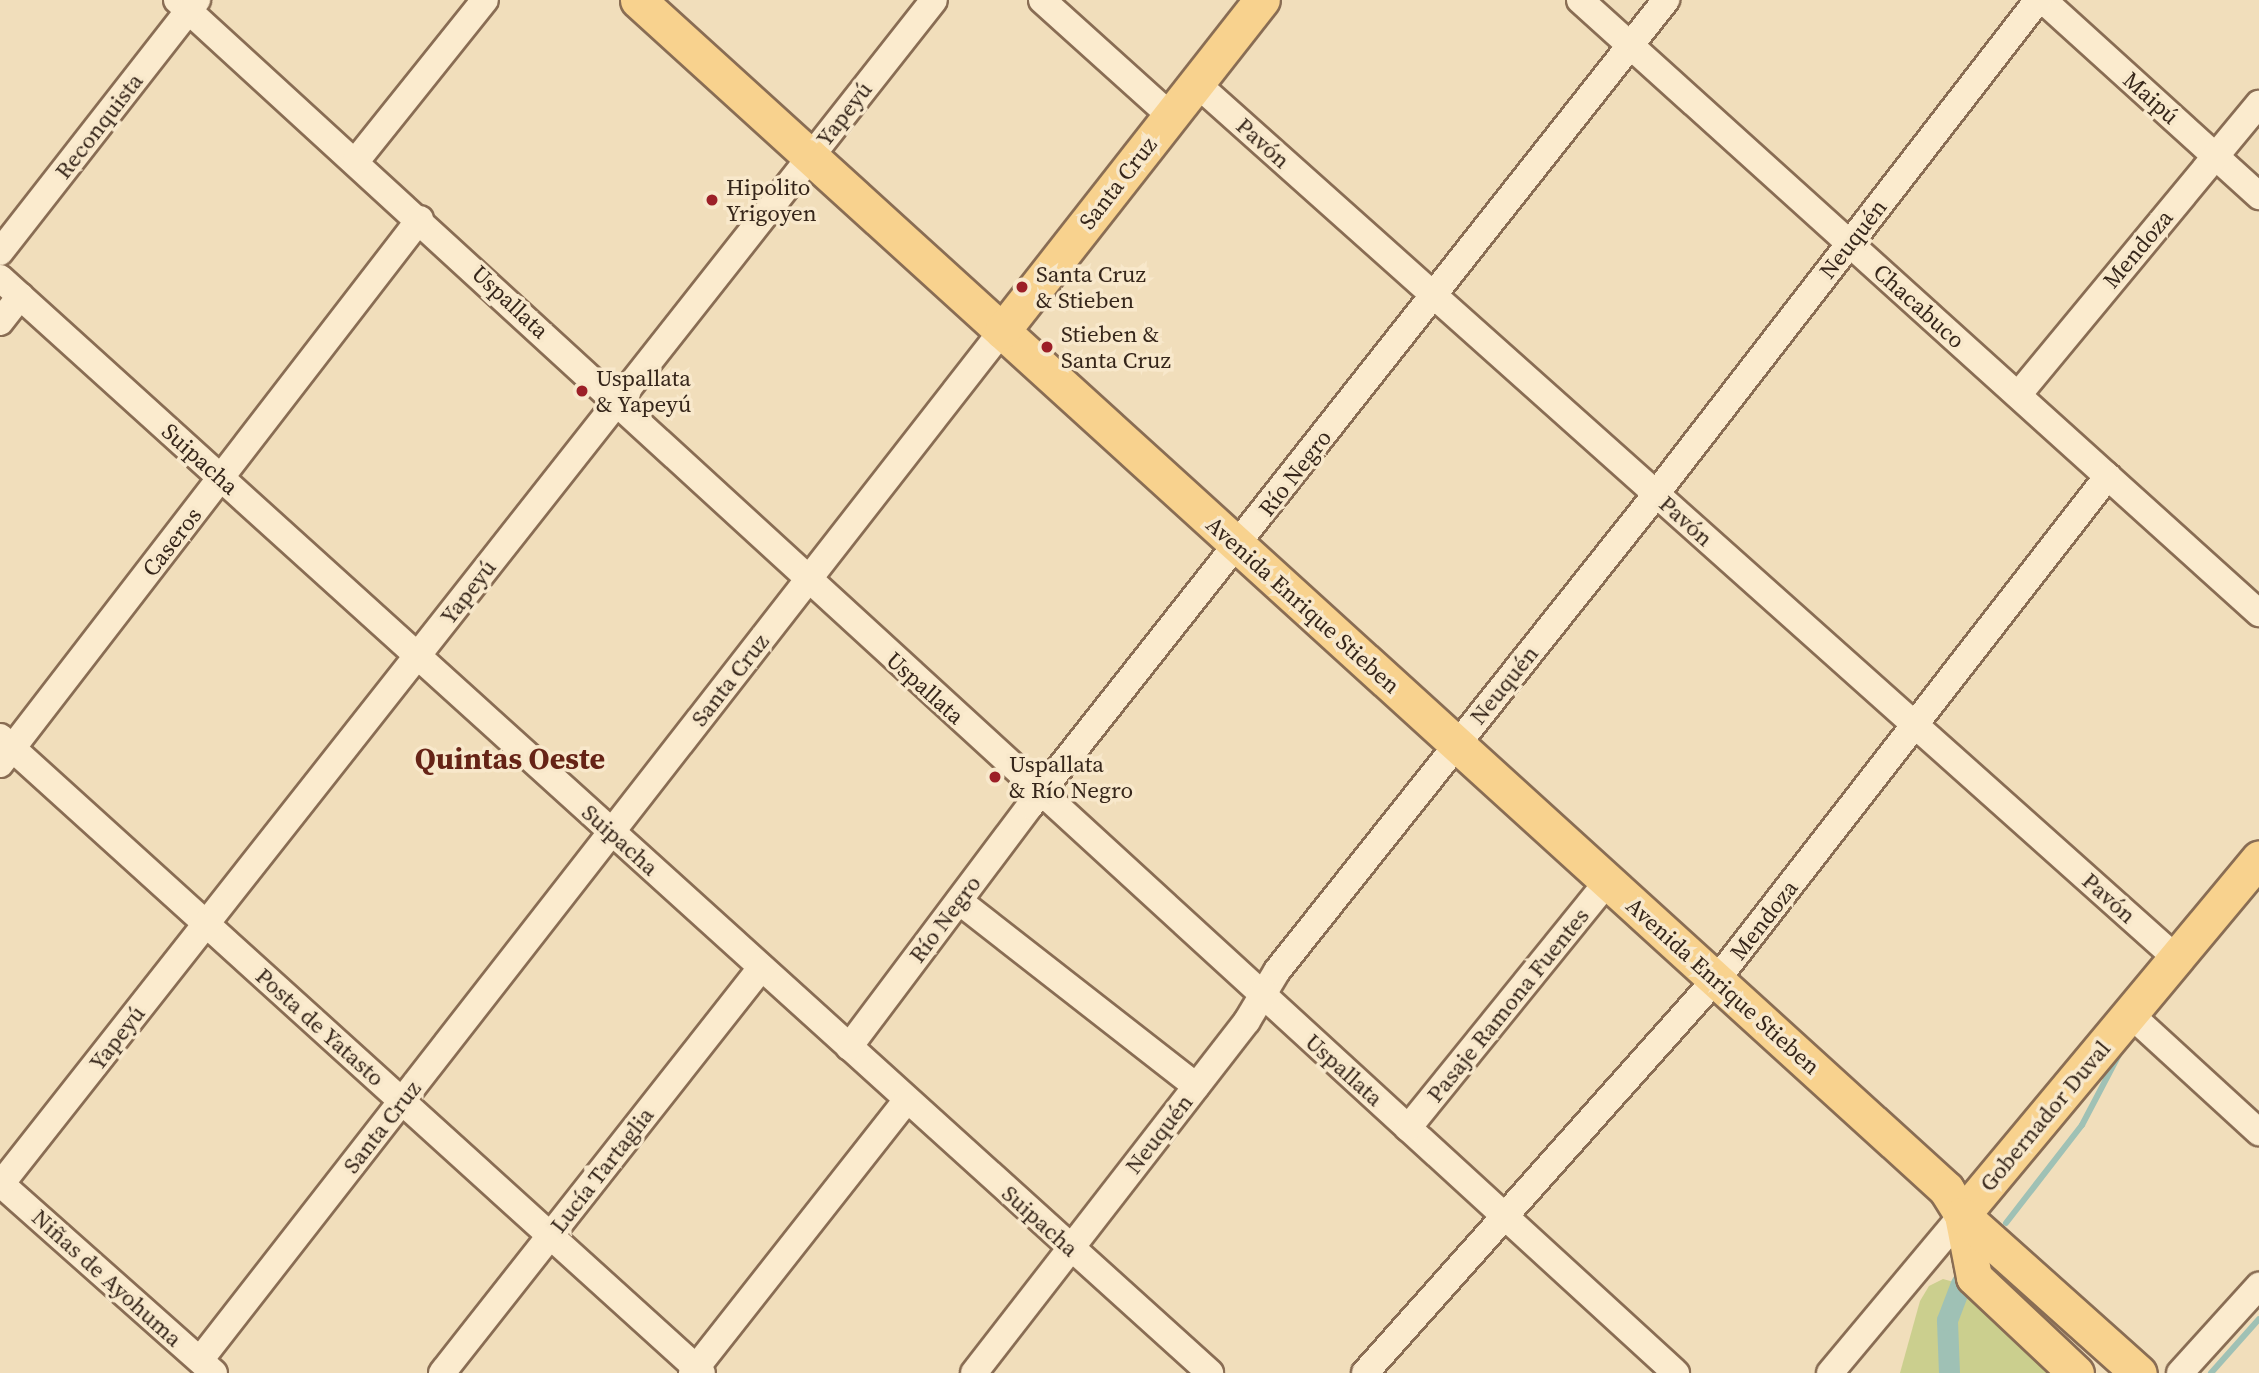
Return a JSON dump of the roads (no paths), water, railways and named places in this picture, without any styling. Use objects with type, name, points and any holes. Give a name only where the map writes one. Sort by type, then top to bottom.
[{"type":"main road","name":"Avenida Enrique Stieben","points":[[638,0],[1940,1182],[1962,1215],[2139,1373]]},
{"type":"main road","name":"Santa Cruz","points":[[1002,331],[1262,0]]},
{"type":"main road","name":"Gobernador Duval","points":[[1962,1215],[2257,865]]},
{"type":"main road","name":"Avenida Enrique Stieben","points":[[1962,1215],[1975,1277],[2076,1373]]},
{"type":"street","points":[[356,162],[485,0]]},
{"type":"street","name":"Yapeyú","points":[[1,1184],[933,0]]},
{"type":"street","points":[[1042,0],[1171,116]]},
{"type":"street","name":"Chacabuco","points":[[1580,0],[2259,613]]},
{"type":"street","name":"Río Negro","points":[[849,1047],[1040,793],[1666,0]]},
{"type":"street","name":"Maipú","points":[[2041,0],[2259,196]]},
{"type":"street","name":"Neuquén","points":[[974,1373],[1457,744],[1656,494],[2041,0]]},
{"type":"street","name":"Uspallata","points":[[188,4],[807,580],[1676,1373]]},
{"type":"street","name":"Reconquista","points":[[0,252],[188,4]]},
{"type":"street","name":"Pavón","points":[[1196,83],[2176,958]]},
{"type":"street","name":"Mendoza","points":[[2018,395],[2259,104]]},
{"type":"street","name":"Caseros","points":[[4,749],[220,478],[420,219]]},
{"type":"street","name":"Suipacha","points":[[0,278],[1210,1373]]},
{"type":"street","points":[[0,322],[20,296]]},
{"type":"street","name":"Santa Cruz","points":[[207,1367],[402,1101],[1002,331]]},
{"type":"street","name":"Mendoza","points":[[1365,1373],[1716,980],[2108,476]]},
{"type":"street","name":"Posta de Yatasto","points":[[4,749],[207,924],[697,1371]]},
{"type":"street","name":"Pasaje Ramona Fuentes","points":[[1408,1128],[1608,881]]},
{"type":"street","points":[[959,901],[1196,1086]]},
{"type":"street","name":"Lucía Tartaglia","points":[[442,1373],[761,968]]},
{"type":"street","points":[[2130,1014],[2259,1132]]},
{"type":"street","points":[[697,1371],[907,1100]]},
{"type":"street","name":"Niñas de Ayohuma","points":[[1,1184],[207,1367]]},
{"type":"street","name":"Gobernador Duval","points":[[1830,1373],[1962,1215]]},
{"type":"street","points":[[2180,1373],[2259,1286]]},
{"type":"waterway","points":[[2006,1223],[2082,1125],[2123,1047]]},
{"type":"waterway","points":[[1949,1373],[1947,1320],[1961,1284]]},
{"type":"waterway","points":[[2211,1373],[2259,1319]]},
{"type":"place","name":"Hipolito Yrigoyen","points":[[712,200]]},
{"type":"place","name":"Santa Cruz & Stieben","points":[[1022,287]]},
{"type":"place","name":"Stieben & Santa Cruz","points":[[1047,347]]},
{"type":"place","name":"Uspallata & Yapeyú","points":[[582,391]]},
{"type":"place","name":"Uspallata & Río Negro","points":[[995,777]]},
{"type":"district","name":"Quintas Oeste","points":[[510,759]]}]
